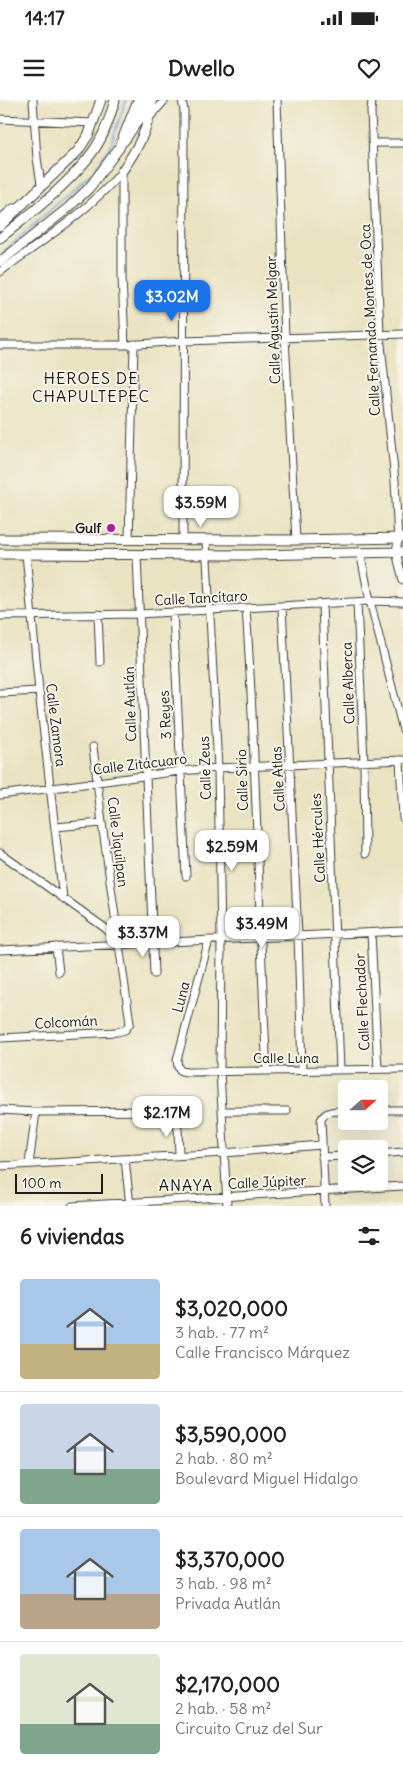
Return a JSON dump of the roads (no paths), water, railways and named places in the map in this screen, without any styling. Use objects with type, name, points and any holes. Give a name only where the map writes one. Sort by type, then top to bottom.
[{"type":"main road","points":[[0,226],[60,170],[81,146],[93,123],[100,100]]},
{"type":"main road","points":[[0,238],[36,209],[87,159],[101,139],[115,100]]},
{"type":"main road","points":[[119,148],[138,100]]},
{"type":"main road","points":[[0,262],[68,208],[89,188],[133,128],[147,100]]},
{"type":"main road","points":[[122,171],[136,151],[149,119],[152,100]]},
{"type":"main road","points":[[0,539],[296,540],[401,538]]},
{"type":"main road","points":[[0,554],[206,555],[400,552]]},
{"type":"street","points":[[33,100],[40,184]]},
{"type":"street","points":[[149,119],[164,100]]},
{"type":"street","points":[[182,100],[184,111],[183,540]]},
{"type":"street","name":"Calle Agustín Melgar","points":[[277,100],[285,338],[296,540]]},
{"type":"street","points":[[366,100],[371,111]]},
{"type":"street","name":"Calle Fernando Montes de Oca","points":[[372,100],[380,334],[401,538],[400,552]]},
{"type":"street","points":[[0,119],[93,123]]},
{"type":"street","points":[[373,143],[403,143]]},
{"type":"street","points":[[0,220],[65,163]]},
{"type":"street","points":[[0,272],[94,200],[122,171]]},
{"type":"street","points":[[122,171],[122,276],[125,345]]},
{"type":"street","points":[[0,345],[125,345],[183,341],[403,334]]},
{"type":"street","points":[[129,540],[134,344]]},
{"type":"street","name":"Calle Zeus","points":[[206,540],[218,768],[221,940],[220,1071],[227,1206]]},
{"type":"street","points":[[360,552],[370,601],[403,730]]},
{"type":"street","points":[[400,552],[403,580]]},
{"type":"street","name":"Calle Zamora","points":[[26,554],[39,691],[63,898]]},
{"type":"street","name":"Calle Autlán","points":[[137,555],[154,974]]},
{"type":"street","name":"Calle Tancítaro","points":[[0,616],[139,614],[370,601],[403,602]]},
{"type":"street","name":"Calle Alberca","points":[[357,602],[364,762],[365,854]]},
{"type":"street","name":"Calle Hércules","points":[[322,604],[340,1070]]},
{"type":"street","name":"Calle Atlas","points":[[282,607],[298,936],[302,1070]]},
{"type":"street","name":"Calle Sirio","points":[[246,608],[267,1071]]},
{"type":"street","name":"3 Reyes","points":[[173,612],[186,876]]},
{"type":"street","points":[[98,614],[100,662]]},
{"type":"street","points":[[0,693],[39,691]]},
{"type":"street","name":"Calle Jiquilpan","points":[[94,747],[102,823],[130,1024]]},
{"type":"street","points":[[402,760],[403,818]]},
{"type":"street","name":"Calle Zitácuaro","points":[[0,795],[180,771],[402,760]]},
{"type":"street","points":[[55,827],[102,823]]},
{"type":"street","points":[[0,853],[105,928],[114,936],[119,944]]},
{"type":"street","points":[[0,950],[153,941],[221,940],[403,931]]},
{"type":"street","name":"Calle Flechador","points":[[371,933],[378,1069]]},
{"type":"street","name":"Luna","points":[[178,1060],[209,940]]},
{"type":"street","points":[[56,947],[59,972]]},
{"type":"street","name":"Colcomán","points":[[0,1038],[117,1032],[125,1030],[130,1024]]},
{"type":"street","name":"Calle Luna","points":[[178,1060],[179,1069],[183,1072],[403,1069]]},
{"type":"street","points":[[0,1110],[36,1112],[168,1112],[175,1117],[179,1155]]},
{"type":"street","points":[[388,1110],[403,1110]]},
{"type":"street","points":[[222,1111],[286,1111]]},
{"type":"street","points":[[29,1164],[36,1112]]},
{"type":"street","points":[[325,1206],[321,1120],[325,1114],[338,1112]]},
{"type":"street","points":[[0,1166],[224,1153],[321,1145]]},
{"type":"street","points":[[388,1153],[403,1152]]},
{"type":"street","points":[[322,1157],[338,1156]]},
{"type":"street","points":[[125,1158],[130,1205]]},
{"type":"street","name":"Calle Júpiter","points":[[72,1206],[130,1205],[226,1196],[324,1192],[403,1186]]},
{"type":"waterway","points":[[0,255],[95,170],[110,147],[126,100]]},
{"type":"place","name":"Gulf","points":[[111,528]]},
{"type":"district","name":"HEROES DE CHAPULTEPEC","points":[[91,387]]},
{"type":"district","name":"ANAYA","points":[[186,1185]]}]
